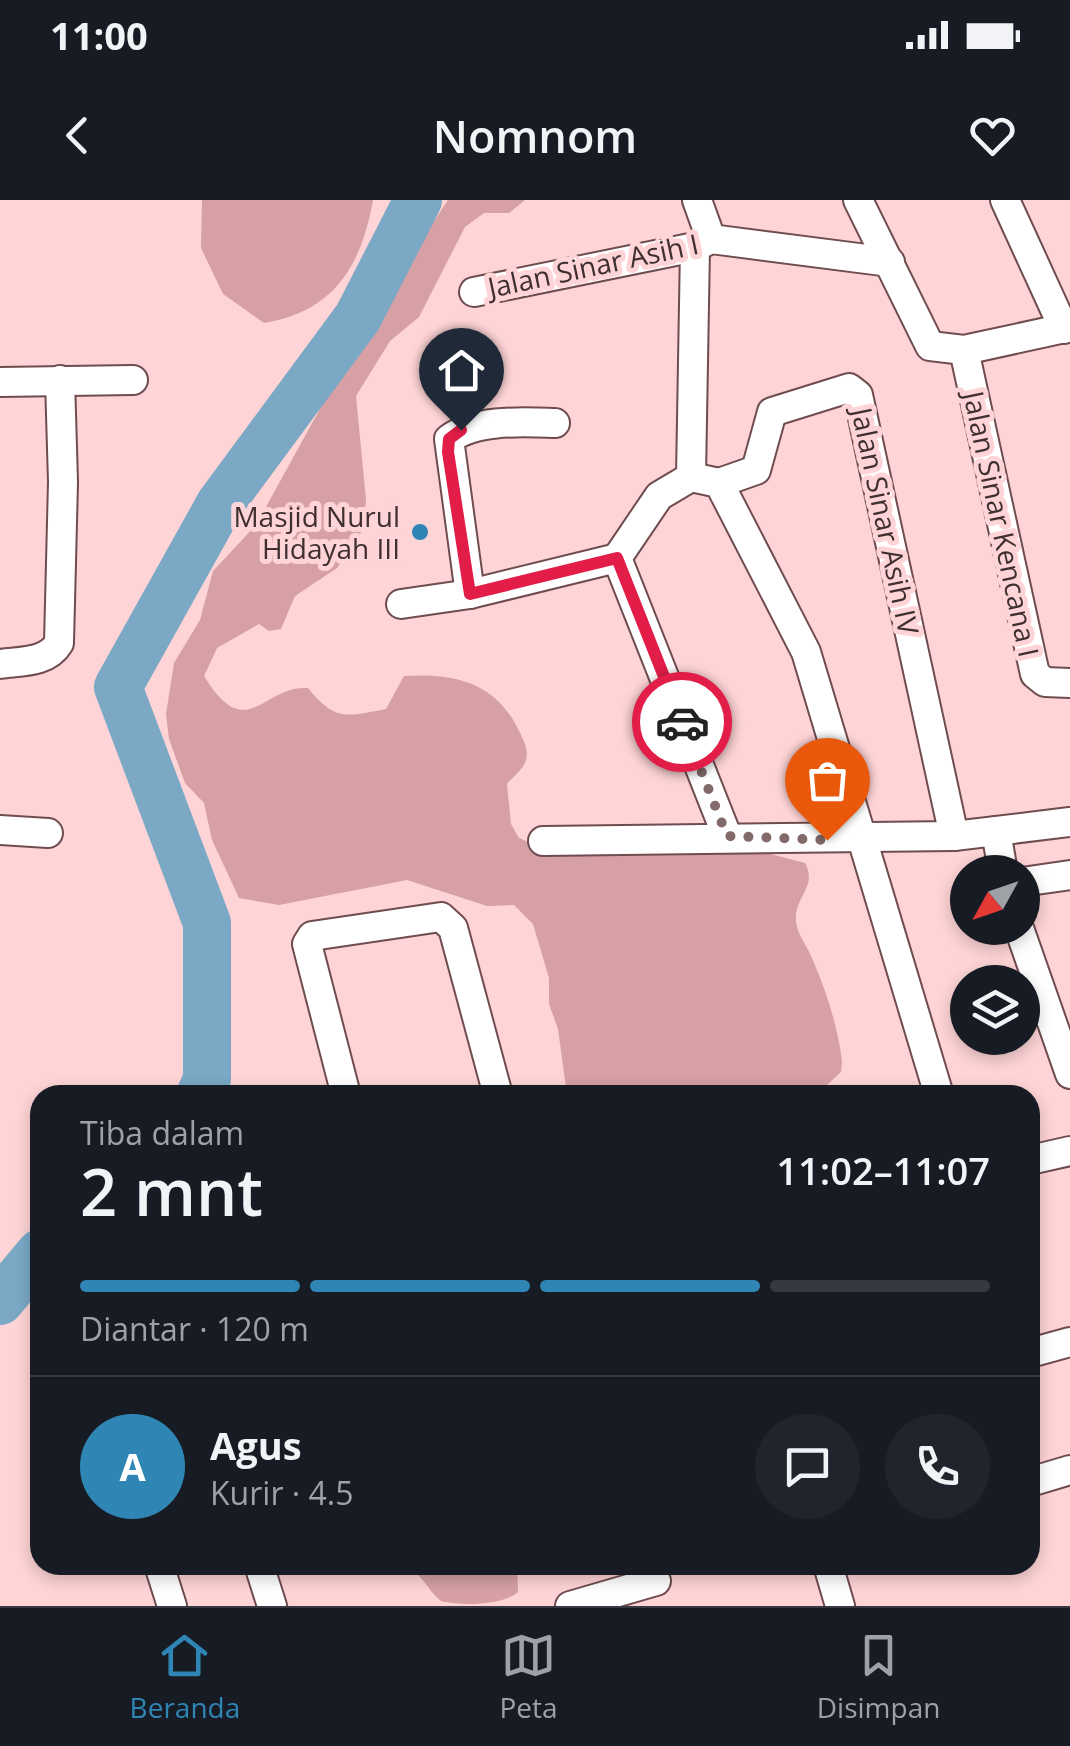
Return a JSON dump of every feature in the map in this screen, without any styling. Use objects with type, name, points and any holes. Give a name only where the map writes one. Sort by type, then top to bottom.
[{"type":"street","points":[[691,478],[703,243],[697,200]]},
{"type":"street","points":[[858,200],[930,346],[964,350],[1067,328],[1004,200]]},
{"type":"street","name":"Jalan Sinar Asih I","points":[[474,292],[703,243],[890,262]]},
{"type":"street","name":"Jalan Sinar Kencana I","points":[[964,350],[1035,674],[1063,684]]},
{"type":"street","points":[[0,664],[42,658],[53,654],[59,643],[63,482],[60,380]]},
{"type":"street","points":[[0,382],[133,380]]},
{"type":"street","name":"Jalan Sinar Asih IV","points":[[719,484],[756,470],[772,412],[849,388],[858,394],[954,836]]},
{"type":"street","points":[[470,594],[449,439],[461,430],[520,422],[556,423]]},
{"type":"street","points":[[401,604],[470,594],[617,558],[658,496],[691,478],[719,484],[806,652],[936,1085]]},
{"type":"street","points":[[617,558],[727,836]]},
{"type":"street","points":[[543,841],[727,836],[793,841],[954,836],[1070,822]]},
{"type":"street","points":[[0,830],[48,833]]},
{"type":"street","points":[[996,831],[1000,855]]},
{"type":"street","points":[[1040,880],[1070,876]]},
{"type":"street","points":[[343,1085],[307,944],[312,936],[441,917],[454,928],[495,1085]]},
{"type":"street","points":[[1028,945],[1060,1007],[1070,1074]]},
{"type":"street","points":[[1040,1158],[1070,1151]]},
{"type":"street","points":[[1040,1350],[1070,1342]]},
{"type":"street","points":[[1040,1479],[1070,1470]]},
{"type":"street","points":[[162,1575],[172,1606]]},
{"type":"street","points":[[262,1575],[272,1606]]},
{"type":"street","points":[[831,1575],[840,1606]]},
{"type":"street","points":[[570,1606],[657,1584]]},
{"type":"shaded area","points":[[202,200],[373,200],[361,246],[340,282],[309,308],[264,323],[223,294],[201,248]]},
{"type":"shaded area","points":[[448,200],[525,200],[509,213],[484,213],[465,227],[419,317],[390,341],[356,396],[366,500],[364,528],[337,568],[295,596],[281,629],[269,631],[259,624],[217,648],[204,676],[232,707],[244,710],[292,689],[308,688],[326,706],[350,715],[386,709],[404,676],[456,679],[498,700],[525,744],[525,763],[507,784],[511,824],[519,838],[552,852],[728,843],[805,863],[809,879],[798,905],[797,926],[826,994],[842,1061],[841,1072],[827,1085],[566,1085],[558,1029],[549,1004],[549,978],[533,924],[514,905],[487,906],[407,880],[279,905],[239,898],[212,840],[204,803],[185,783],[169,739],[166,714],[174,663],[200,620],[213,571],[256,525],[370,318]]},
{"type":"shaded area","points":[[417,1575],[517,1575],[518,1592],[502,1600],[459,1604],[441,1601]]},
{"type":"waterway","points":[[204,1085],[207,923],[118,687],[220,504],[358,317],[418,200]]},
{"type":"waterway","points":[[0,1301],[30,1265]]},
{"type":"way so far","points":[[682,722],[727,836],[827,840]]},
{"type":"place","name":"Masjid Nurul Hidayah III","points":[[420,532]]},
{"type":"route","points":[[461,430],[449,439],[448,452],[470,594],[617,558],[682,722]]}]
